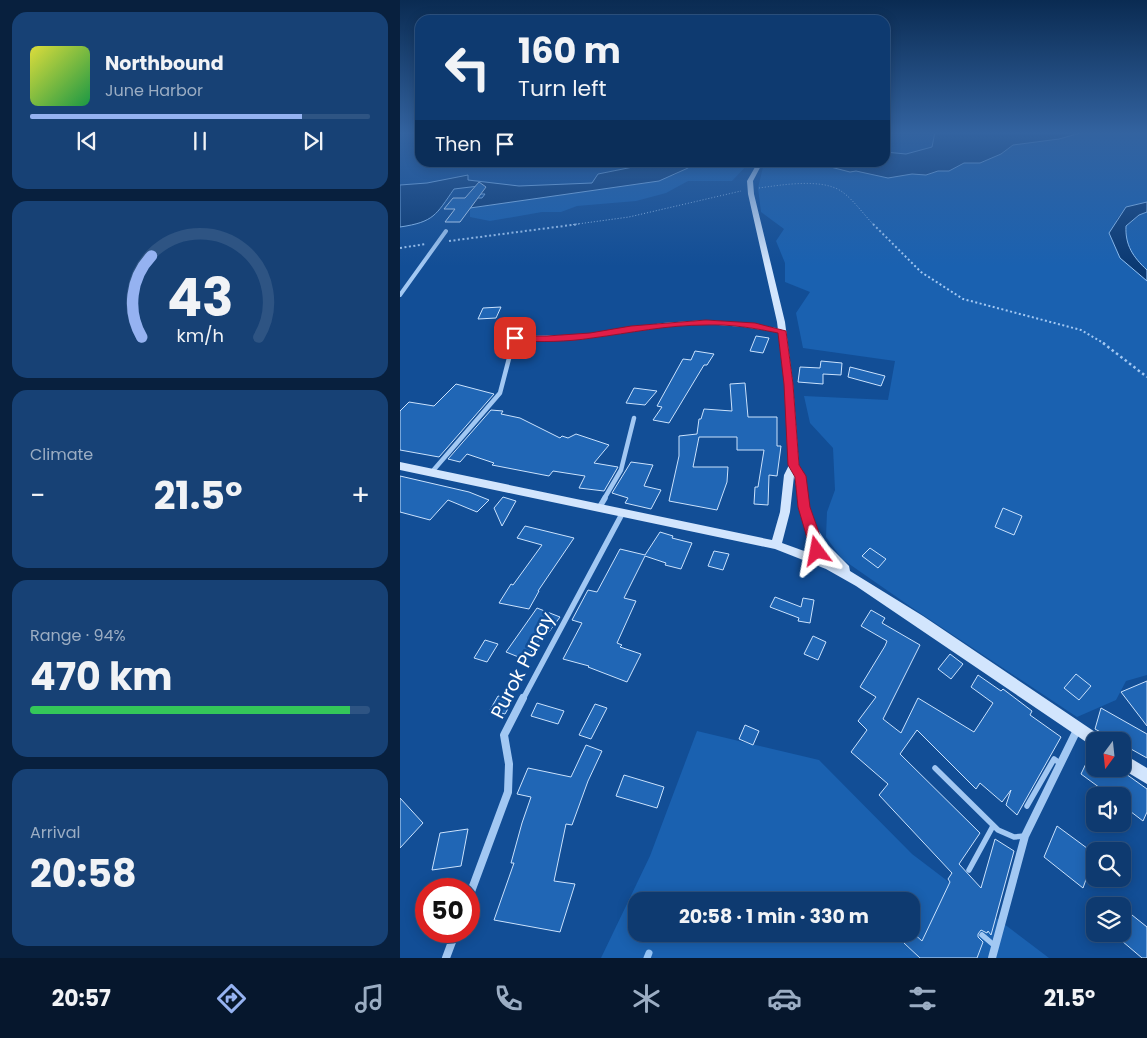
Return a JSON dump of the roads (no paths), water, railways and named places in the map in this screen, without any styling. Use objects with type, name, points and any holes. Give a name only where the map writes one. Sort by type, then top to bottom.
[{"type":"main road","points":[[752,177],[750,189],[782,331],[789,384],[794,465],[800,476],[804,507],[813,530],[817,551],[814,554],[804,555]]},
{"type":"main road","points":[[776,545],[785,512],[789,475],[794,465]]},
{"type":"main road","points":[[400,466],[776,545],[804,555],[860,582],[1086,734]]},
{"type":"main road","points":[[813,530],[834,560],[860,582]]},
{"type":"main road","points":[[1131,766],[1147,777]]},
{"type":"street","points":[[400,295],[446,231]]},
{"type":"street","points":[[431,472],[500,393],[511,346],[515,338],[547,339],[590,336],[631,328],[706,322],[755,326],[782,331]]},
{"type":"street","points":[[599,509],[621,470],[634,418]]},
{"type":"street","name":"Purok Punay","points":[[476,878],[508,792],[508,764],[504,736],[569,610],[622,514]]},
{"type":"street","points":[[992,958],[1025,836],[1078,729]]},
{"type":"street","points":[[446,958],[452,943]]},
{"type":"lane","points":[[1027,806],[1054,758],[1061,764]]},
{"type":"lane","points":[[935,768],[998,830],[1014,837],[1025,836]]},
{"type":"lane","points":[[969,870],[993,826]]},
{"type":"lane","points":[[982,935],[995,946]]},
{"type":"waterway","points":[[647,958],[649,953]]}]
